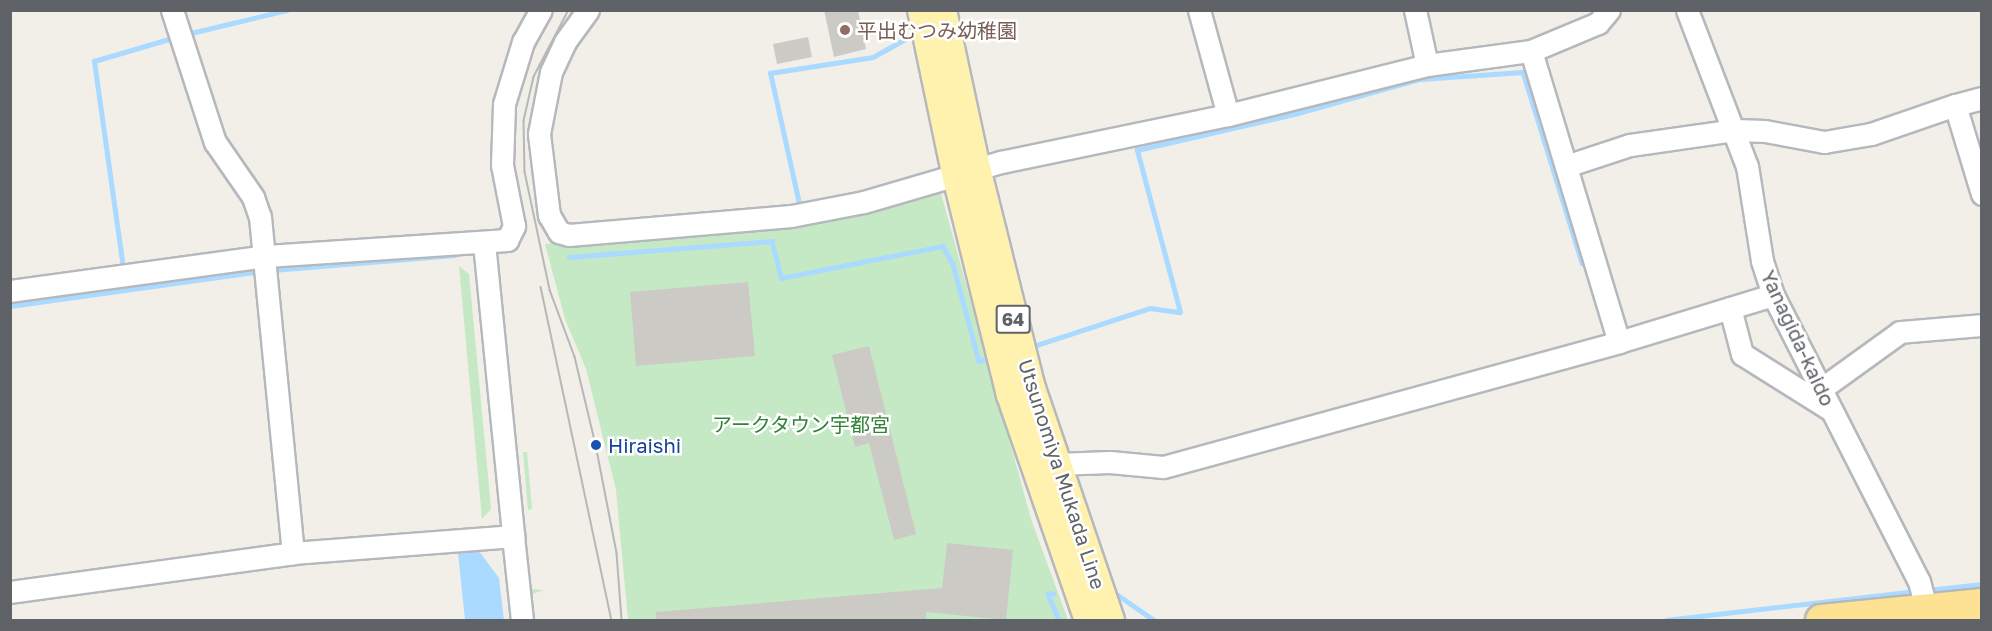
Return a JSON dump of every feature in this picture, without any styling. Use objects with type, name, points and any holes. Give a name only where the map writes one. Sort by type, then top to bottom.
[{"type":"highway","points":[[1821,621],[1925,603],[1982,604]]},
{"type":"highway","points":[[1966,621],[1982,619]]},
{"type":"main road","name":"Utsunomiya Mukada Line","points":[[921,10],[967,173],[1011,312],[1055,464],[1111,621]]},
{"type":"main road","name":"Utsunomiya Mukada Line","points":[[943,10],[967,173],[1010,395],[1088,621]]},
{"type":"street","points":[[10,291],[265,250],[484,243],[507,240],[513,235],[502,165],[504,104],[523,42],[541,10]]},
{"type":"street","points":[[588,10],[565,42],[542,103],[540,168],[549,215],[559,232],[579,235],[791,216],[864,202],[967,173],[1228,115],[1427,65],[1532,51],[1598,23],[1609,10]]},
{"type":"street","points":[[1199,10],[1228,115]]},
{"type":"street","points":[[1415,10],[1427,65]]},
{"type":"street","name":"Yanagida-kaido","points":[[1687,10],[1734,130],[1754,196],[1760,251],[1773,295],[1925,603]]},
{"type":"street","points":[[178,28],[215,142],[253,197],[265,250],[293,553]]},
{"type":"street","points":[[1532,51],[1619,342]]},
{"type":"street","points":[[1566,166],[1630,145],[1734,130],[1765,131],[1824,142],[1871,134],[1982,98]]},
{"type":"street","points":[[1955,105],[1982,194]]},
{"type":"street","points":[[484,243],[522,621]]},
{"type":"street","points":[[1055,464],[1110,462],[1163,468],[1619,342],[1773,295]]},
{"type":"street","points":[[1730,309],[1742,354],[1831,410]]},
{"type":"street","points":[[1821,389],[1900,332],[1982,325]]},
{"type":"street","points":[[10,592],[293,553],[513,536]]},
{"type":"green space","name":"アークタウン宇都宮","points":[[940,190],[1032,522],[1068,620],[628,620],[616,490],[586,369],[565,319],[545,244],[780,224]]},
{"type":"green space","points":[[459,266],[469,274],[491,509],[482,519]]},
{"type":"green space","points":[[523,452],[527,452],[532,509],[528,510]]},
{"type":"green space","points":[[526,543],[531,589],[544,590],[532,594],[535,620],[526,620],[519,551]]},
{"type":"water","points":[[479,551],[499,578],[504,620],[465,620],[458,553]]},
{"type":"building","name":"平出むつみ幼稚園","points":[[824,10],[858,10],[866,49],[834,57]]},
{"type":"building","points":[[808,37],[812,57],[777,64],[773,44]]},
{"type":"building","points":[[748,282],[755,356],[636,366],[630,292]]},
{"type":"building","points":[[869,346],[916,534],[894,540],[869,443],[855,447],[832,355]]},
{"type":"building","points":[[947,543],[1013,550],[1006,620],[926,612],[926,621],[656,621],[656,612],[942,588]]},
{"type":"waterway","points":[[187,34],[287,10]]},
{"type":"waterway","points":[[123,268],[94,61],[176,37]]},
{"type":"waterway","points":[[800,208],[770,73],[873,57],[906,39]]},
{"type":"waterway","points":[[1034,346],[1150,308],[1180,312],[1137,150],[1298,113],[1420,79],[1523,72],[1582,263]]},
{"type":"waterway","points":[[569,257],[772,241],[781,278],[943,246],[953,264],[979,361],[987,359]]},
{"type":"waterway","points":[[273,270],[454,255]]},
{"type":"waterway","points":[[10,306],[254,272]]},
{"type":"waterway","points":[[1928,590],[1982,584]]},
{"type":"waterway","points":[[1666,620],[1916,591]]},
{"type":"waterway","points":[[1054,594],[1048,594],[1059,620]]},
{"type":"waterway","points":[[1118,595],[1154,620]]},
{"type":"tram line","points":[[569,10],[534,77],[524,121],[525,172],[550,290],[575,357],[596,445],[617,553],[622,620]]},
{"type":"tram line","points":[[541,287],[612,620]]},
{"type":"place","name":"平出むつみ幼稚園","points":[[845,30]]},
{"type":"place","name":"Hiraishi","points":[[596,445]]}]
